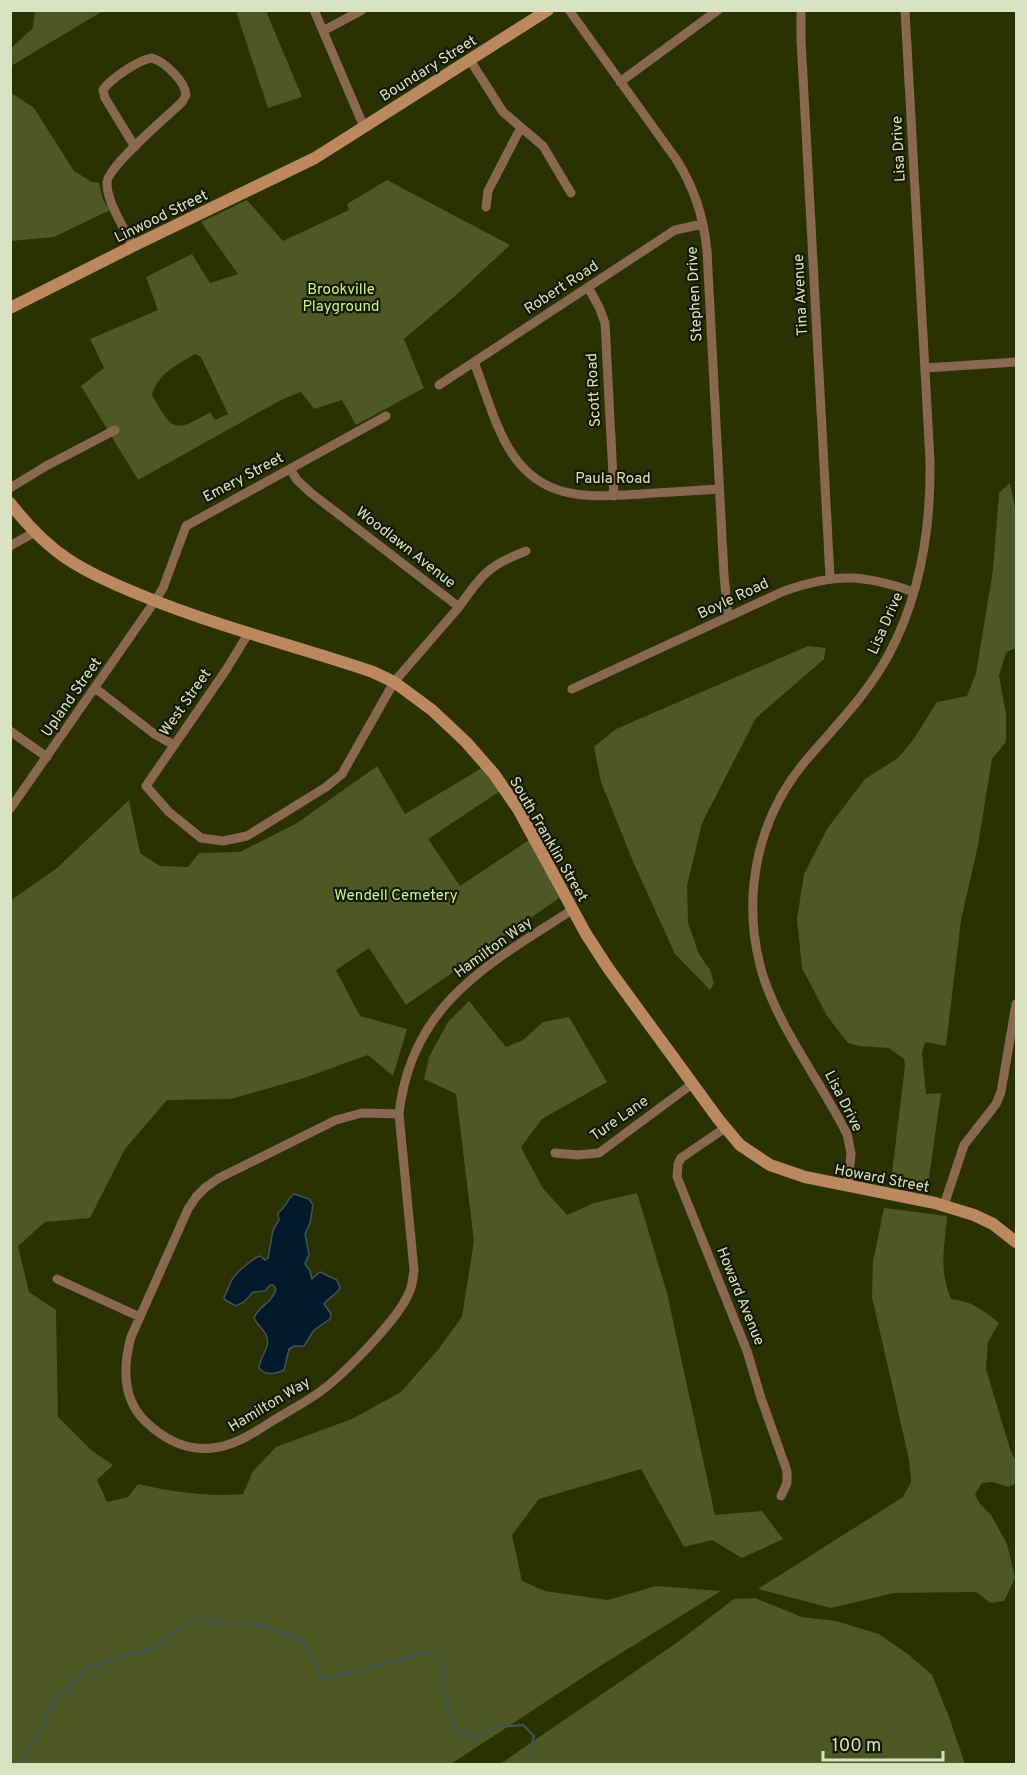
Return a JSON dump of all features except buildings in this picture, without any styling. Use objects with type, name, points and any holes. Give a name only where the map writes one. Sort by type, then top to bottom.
[{"type":"main road","name":"Boundary Street","points":[[325,152],[548,10]]},
{"type":"main road","name":"Linwood Street","points":[[10,308],[325,152]]},
{"type":"main road","name":"South Franklin Street","points":[[10,503],[35,532],[68,559],[85,569],[154,601],[248,634],[344,662],[394,682],[432,710],[466,742],[494,774],[518,809],[572,910],[608,968],[692,1084],[740,1145]]},
{"type":"main road","name":"Howard Street","points":[[740,1145],[764,1161],[791,1173],[944,1205],[974,1215],[993,1224],[1017,1242]]},
{"type":"street","points":[[314,10],[364,127]]},
{"type":"street","points":[[323,31],[362,10]]},
{"type":"street","name":"Stephen Drive","points":[[569,10],[684,172],[697,200],[707,251],[728,616]]},
{"type":"street","points":[[620,82],[718,10]]},
{"type":"street","name":"Tina Avenue","points":[[801,10],[830,578]]},
{"type":"street","name":"Lisa Drive","points":[[848,1186],[851,1153],[847,1134],[779,1012],[762,972],[754,931],[753,883],[761,844],[777,804],[803,765],[868,689],[898,635],[914,592],[923,558],[929,515],[930,461],[905,10]]},
{"type":"street","points":[[133,246],[111,202],[107,182],[116,165],[135,147],[182,102],[186,95],[182,84],[162,62],[152,58],[143,60],[108,83],[103,90],[105,98],[135,147]]},
{"type":"street","points":[[470,60],[503,112],[543,146],[571,193]]},
{"type":"street","points":[[486,207],[488,190],[521,127]]},
{"type":"street","name":"Robert Road","points":[[439,385],[675,230],[703,224]]},
{"type":"street","name":"Scott Road","points":[[588,287],[600,307],[605,323],[614,496]]},
{"type":"street","name":"Paula Road","points":[[474,362],[505,441],[522,467],[542,484],[566,493],[614,496],[719,489]]},
{"type":"street","points":[[925,368],[1017,362]]},
{"type":"street","name":"Emery Street","points":[[154,601],[163,588],[186,526],[386,416]]},
{"type":"street","points":[[10,488],[46,466],[115,430]]},
{"type":"street","name":"Woodlawn Avenue","points":[[146,786],[169,812],[201,838],[223,841],[247,836],[326,787],[342,774],[394,682],[459,607],[311,493],[297,480],[290,468]]},
{"type":"street","points":[[10,546],[35,532]]},
{"type":"street","points":[[459,607],[480,577],[489,569],[526,551]]},
{"type":"street","name":"Boyle Road","points":[[572,690],[784,591],[830,578],[876,581],[914,592]]},
{"type":"street","name":"Upland Street","points":[[10,809],[154,601]]},
{"type":"street","name":"West Street","points":[[146,786],[248,634]]},
{"type":"street","points":[[95,688],[153,733],[174,745]]},
{"type":"street","points":[[10,731],[47,757]]},
{"type":"street","name":"Hamilton Way","points":[[399,1114],[363,1113],[336,1120],[219,1178],[196,1197],[188,1209],[126,1353],[127,1385],[133,1404],[155,1431],[170,1440],[199,1448],[226,1446],[248,1436],[321,1391],[389,1322],[404,1303],[412,1284],[413,1256],[399,1114],[410,1063],[420,1039],[445,1003],[474,976],[572,910]]},
{"type":"street","points":[[944,1205],[964,1144],[996,1104],[1001,1092],[1017,1004]]},
{"type":"street","points":[[1006,1067],[1017,1070]]},
{"type":"street","name":"Ture Lane","points":[[555,1153],[578,1155],[599,1153],[692,1084]]},
{"type":"street","name":"Howard Avenue","points":[[725,1128],[681,1158],[677,1177],[747,1351],[787,1471],[787,1483],[781,1496]]},
{"type":"street","points":[[57,1279],[140,1317]]},
{"type":"green space","points":[[35,10],[103,11],[11,66],[11,48],[33,28]]},
{"type":"green space","points":[[236,11],[266,11],[302,97],[268,108]]},
{"type":"green space","points":[[10,92],[34,108],[74,171],[92,182],[99,183],[103,200],[110,210],[54,237],[11,241]]},
{"type":"green space","name":"Brookville Playground","points":[[387,180],[510,245],[404,339],[424,388],[356,425],[342,400],[314,409],[301,392],[281,400],[138,480],[81,386],[104,368],[90,339],[158,310],[146,277],[192,254],[210,283],[238,274],[201,222],[247,200],[283,241],[349,210],[347,204]],"holes":[[[195,354],[201,357],[228,414],[215,420],[210,412],[189,424],[175,425],[164,416],[152,395],[155,387],[163,375],[175,366]]]},
{"type":"green space","points":[[1010,483],[1016,512],[1016,648],[1006,652],[999,676],[1006,713],[1006,742],[992,759],[978,845],[961,920],[946,1046],[925,1042],[922,1053],[926,1094],[941,1093],[928,1185],[891,1181],[904,1059],[889,1048],[848,1043],[827,1016],[802,968],[797,919],[804,874],[827,829],[865,779],[898,758],[913,740],[937,702],[967,696],[976,673],[993,570],[999,493]]},
{"type":"green space","points":[[808,646],[826,648],[824,659],[756,718],[702,823],[687,886],[688,923],[699,954],[710,970],[714,983],[710,990],[675,954],[634,864],[601,782],[594,747],[616,729]]},
{"type":"green space","name":"Wendell Cemetery","points":[[377,766],[405,814],[482,768],[500,791],[428,839],[460,886],[529,840],[559,898],[406,1005],[369,948],[336,970],[360,1016],[407,1029],[393,1076],[368,1055],[304,1078],[231,1099],[167,1100],[125,1149],[90,1218],[45,1222],[18,1246],[29,1292],[56,1310],[58,1417],[92,1451],[113,1465],[97,1480],[107,1502],[128,1497],[138,1484],[190,1493],[243,1494],[253,1471],[276,1447],[352,1419],[401,1392],[437,1351],[462,1317],[474,1241],[456,1094],[424,1079],[429,1057],[448,1022],[469,1001],[506,1047],[523,1040],[543,1022],[569,1017],[607,1082],[542,1119],[521,1147],[542,1187],[567,1215],[594,1203],[637,1193],[667,1293],[715,1515],[762,1511],[783,1539],[742,1558],[712,1540],[684,1547],[641,1469],[539,1499],[512,1535],[522,1581],[545,1591],[608,1600],[656,1586],[721,1591],[597,1668],[451,1764],[11,1764],[10,901],[57,868],[129,800],[140,853],[160,866],[188,867],[199,853],[240,852],[297,823]]},
{"type":"green space","points":[[884,1208],[947,1216],[943,1267],[951,1299],[977,1307],[999,1323],[988,1342],[986,1369],[1016,1462],[1016,1483],[1009,1487],[992,1482],[982,1483],[975,1494],[980,1504],[991,1515],[1007,1544],[1015,1578],[1004,1601],[990,1603],[976,1592],[894,1593],[831,1608],[758,1589],[903,1497],[911,1482],[909,1459],[872,1297],[873,1262]]},
{"type":"green space","points":[[755,1598],[802,1617],[836,1621],[879,1634],[909,1655],[932,1675],[965,1764],[500,1764],[675,1644],[734,1599]]},
{"type":"water","points":[[294,1194],[309,1199],[313,1205],[310,1223],[305,1234],[309,1254],[305,1264],[312,1279],[320,1272],[337,1280],[340,1288],[324,1304],[331,1314],[330,1319],[314,1330],[304,1346],[294,1346],[289,1349],[284,1370],[267,1373],[259,1368],[267,1339],[254,1318],[272,1298],[276,1289],[270,1285],[265,1291],[253,1292],[244,1302],[236,1306],[224,1297],[233,1278],[241,1269],[260,1256],[265,1260],[268,1258],[273,1230],[279,1220],[278,1213]]},
{"type":"waterway","points":[[21,1764],[55,1699],[89,1667],[156,1647],[194,1618],[254,1624],[300,1638],[324,1680],[433,1650],[444,1669],[442,1688],[453,1726],[473,1740],[488,1728],[523,1725],[534,1736],[527,1760],[528,1764]]}]
